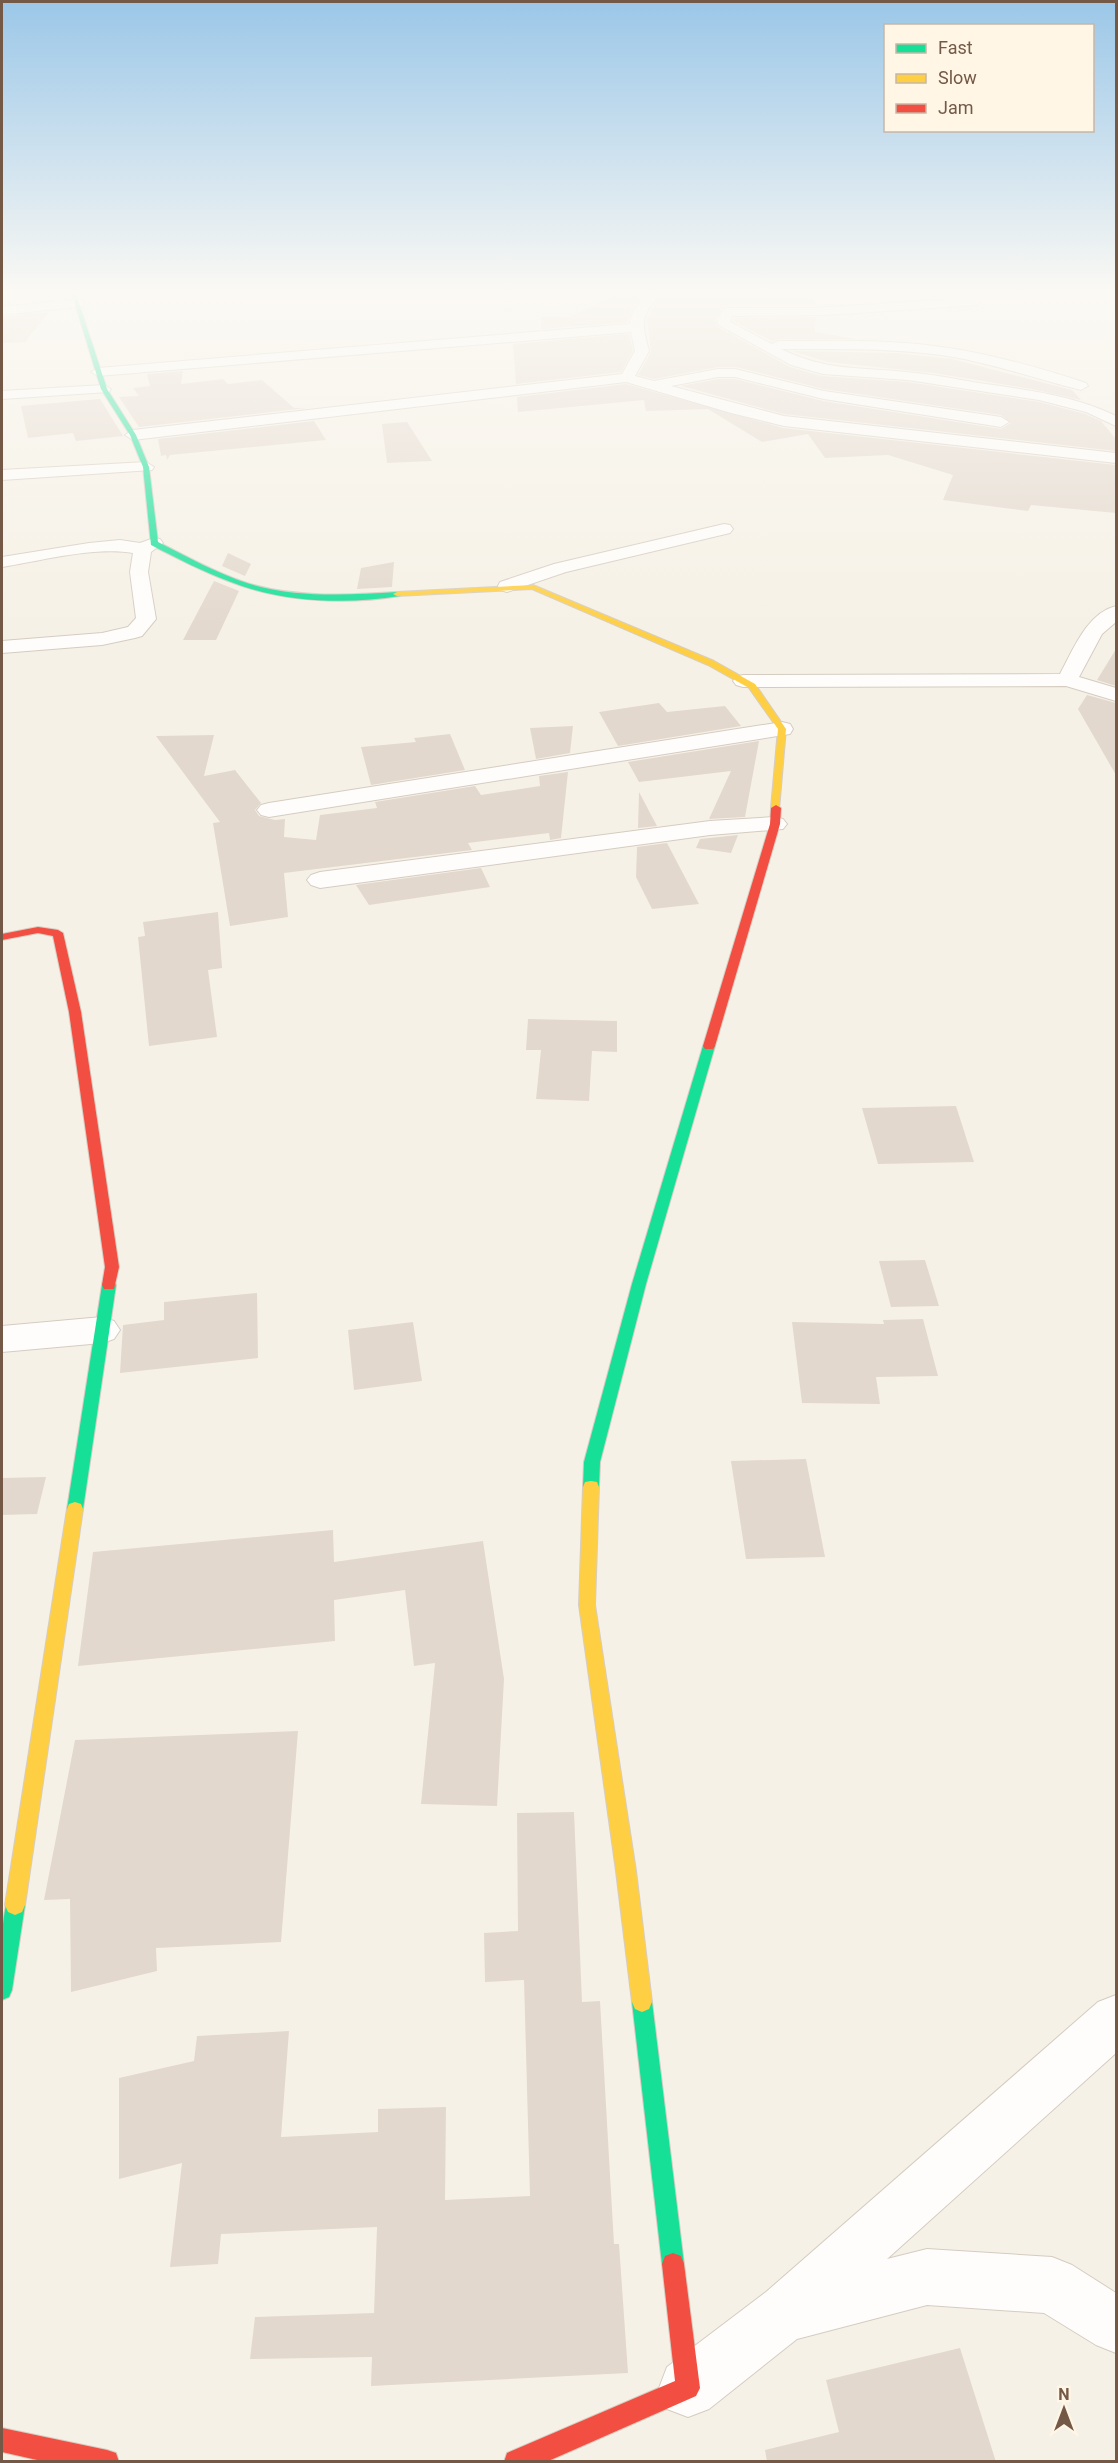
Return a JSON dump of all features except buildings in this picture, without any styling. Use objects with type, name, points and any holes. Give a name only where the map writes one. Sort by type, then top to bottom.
[{"type":"street","points":[[2,647],[102,639],[135,632],[146,619],[139,572],[148,546],[146,467],[133,435],[115,406]]},
{"type":"street","points":[[133,435],[385,406]]},
{"type":"street","points":[[719,406],[784,421],[1116,458]]},
{"type":"street","points":[[896,406],[1015,424]]},
{"type":"street","points":[[1076,406],[1091,410],[1116,422]]},
{"type":"street","points":[[1088,440],[1094,455]]},
{"type":"street","points":[[2,475],[146,467]]},
{"type":"street","points":[[507,586],[560,568],[724,529]]},
{"type":"street","points":[[2,562],[89,548],[120,545],[148,546],[259,589],[298,594],[388,597],[507,586],[533,587],[711,663],[752,686],[782,729],[775,824],[639,1284],[592,1462],[587,1605],[626,1870],[688,2388]]},
{"type":"street","points":[[1068,680],[1094,632],[1116,612]]},
{"type":"street","points":[[743,681],[1068,680],[1111,690]]},
{"type":"street","points":[[269,810],[782,729]]},
{"type":"street","points":[[320,880],[710,828],[775,824]]},
{"type":"street","points":[[2,937],[38,930],[58,933],[75,1012],[112,1267],[2,1990]]},
{"type":"street","points":[[2,1339],[102,1330]]},
{"type":"street","points":[[516,2462],[688,2388],[783,2314],[1116,2020]]},
{"type":"street","points":[[783,2314],[927,2277],[1053,2285],[1116,2325]]},
{"type":"street","points":[[2,2440],[107,2462]]},
{"type":"traffic: fast","points":[[115,406],[133,435],[146,467],[154,543],[222,576],[246,585],[283,594],[321,597],[397,594]]},
{"type":"traffic: fast","points":[[591,1487],[592,1462],[639,1284],[709,1046]]},
{"type":"traffic: fast","points":[[75,1509],[109,1285]]},
{"type":"traffic: fast","points":[[2,1990],[15,1905]]},
{"type":"traffic: fast","points":[[642,2002],[673,2264]]},
{"type":"traffic: slow","points":[[397,594],[533,587],[711,663],[752,686],[782,729],[776,808]]},
{"type":"traffic: slow","points":[[591,1487],[587,1605],[626,1871],[642,2002]]},
{"type":"traffic: slow","points":[[15,1905],[75,1509]]},
{"type":"traffic: jam","points":[[709,1046],[775,824],[776,808]]},
{"type":"traffic: jam","points":[[2,937],[38,930],[58,933],[75,1012],[112,1267],[109,1285]]},
{"type":"traffic: jam","points":[[516,2462],[688,2388],[673,2264]]},
{"type":"traffic: jam","points":[[2,2440],[107,2462]]}]
